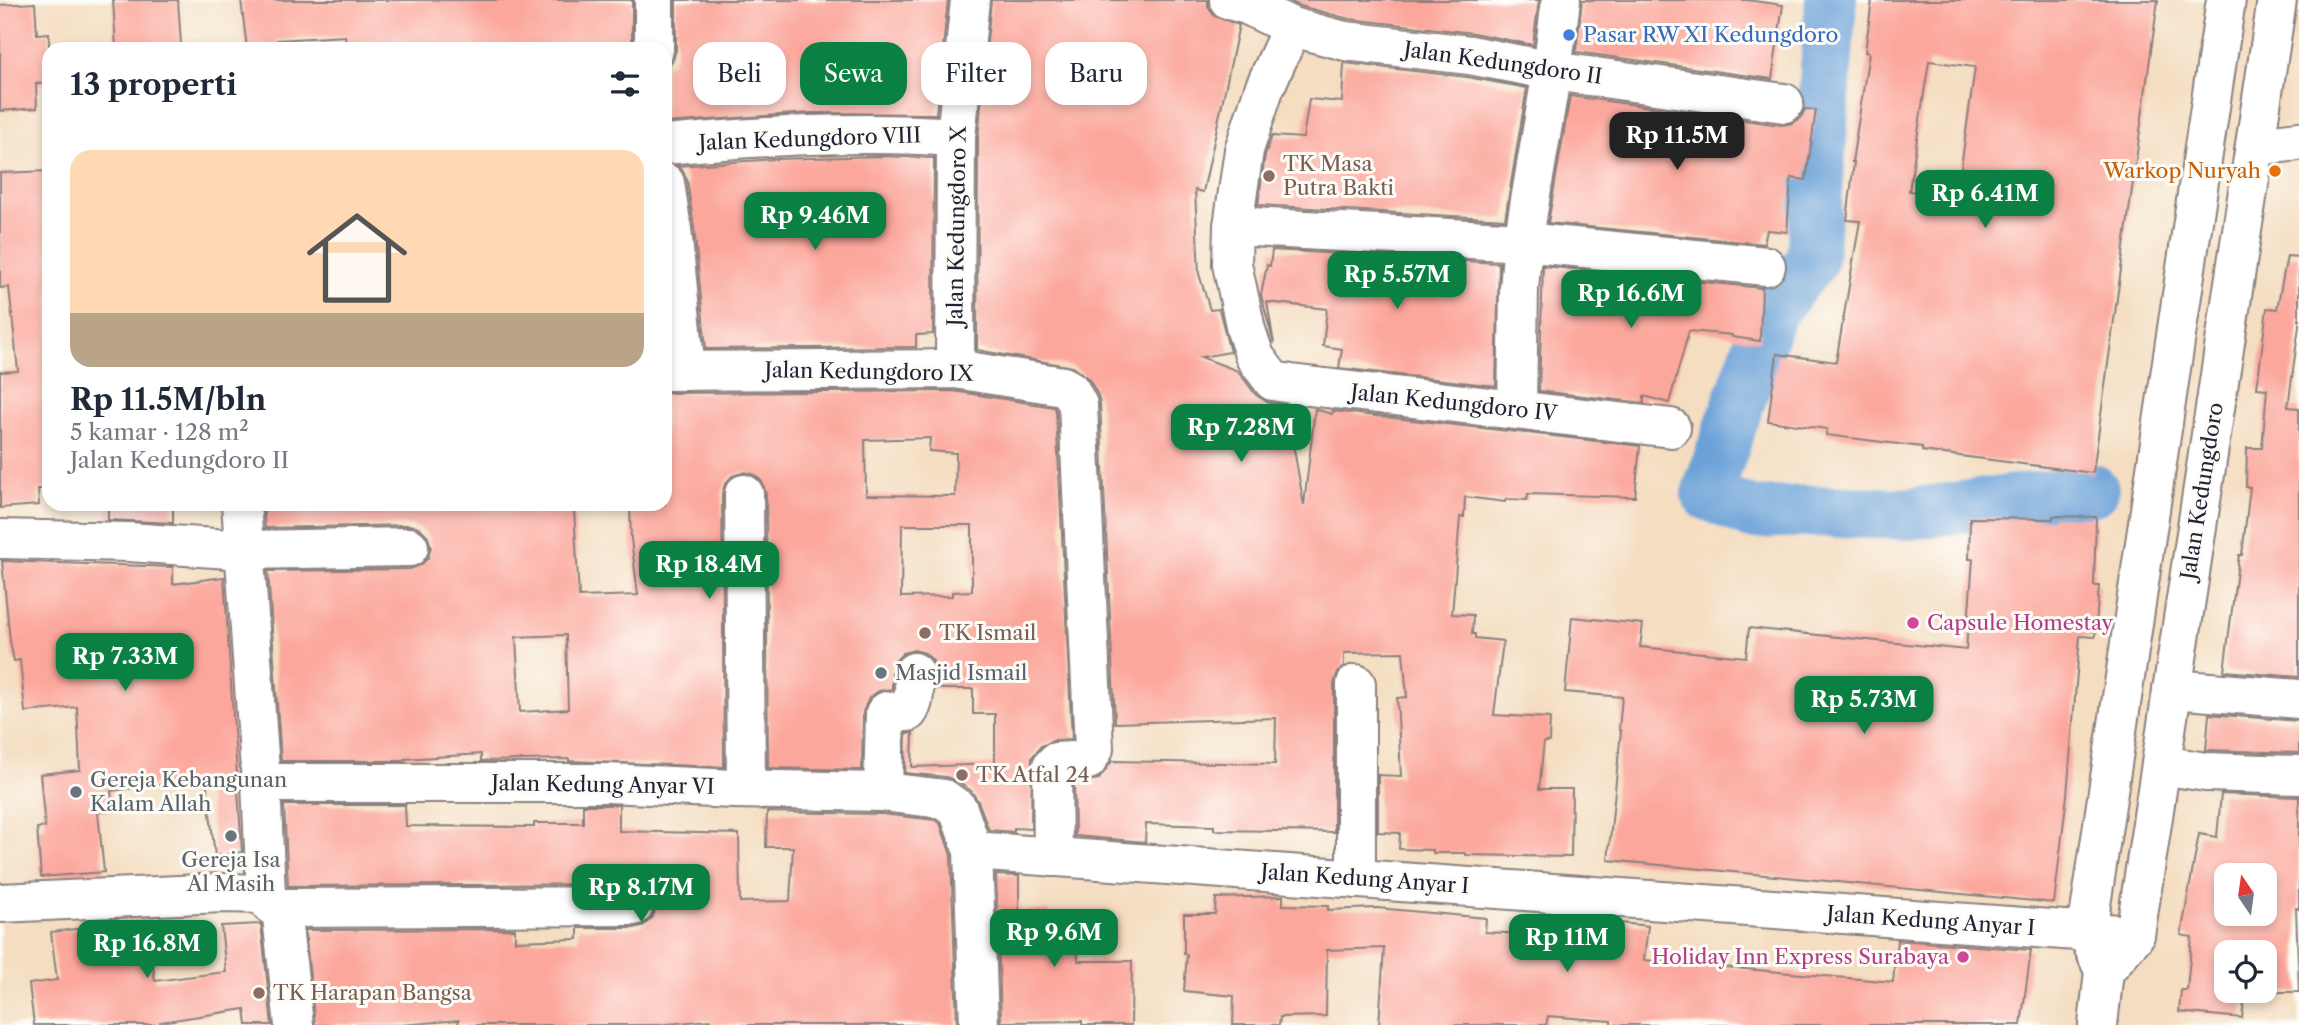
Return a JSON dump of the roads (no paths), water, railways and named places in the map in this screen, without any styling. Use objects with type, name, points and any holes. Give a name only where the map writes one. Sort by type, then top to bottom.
[{"type":"street","points":[[654,0],[654,42]]},
{"type":"street","name":"Jalan Kedungdoro X","points":[[955,369],[956,137],[970,0]]},
{"type":"street","name":"Jalan Kedungdoro II","points":[[1229,0],[1247,5],[1293,27],[1345,41],[1470,55],[1552,71],[1784,103]]},
{"type":"street","points":[[1517,409],[1519,289],[1523,242],[1552,71],[1561,0]]},
{"type":"street","points":[[2098,1025],[2104,971],[2087,932],[2227,0]]},
{"type":"street","name":"Jalan Kedungdoro","points":[[2135,935],[2277,0]]},
{"type":"street","name":"Jalan Kedungdoro IV","points":[[1293,27],[1264,89],[1244,150],[1233,226],[1232,264],[1246,330],[1255,357],[1273,381],[1671,429]]},
{"type":"street","name":"Jalan Kedungdoro VIII","points":[[672,145],[810,135],[905,133],[956,137]]},
{"type":"street","points":[[2255,146],[2299,141]]},
{"type":"street","points":[[1233,226],[1523,242],[1766,266]]},
{"type":"street","points":[[672,229],[675,371]]},
{"type":"street","name":"Jalan Kedungdoro IX","points":[[675,371],[955,369],[1063,386],[1070,390],[1078,405],[1094,749],[1088,760],[1056,762],[1051,769],[1053,857]]},
{"type":"street","points":[[744,495],[746,789]]},
{"type":"street","points":[[241,511],[261,782],[274,901],[294,1025]]},
{"type":"street","points":[[0,539],[130,542],[243,550],[409,548]]},
{"type":"street","points":[[883,792],[885,713],[910,710],[913,705],[914,672]]},
{"type":"street","points":[[1356,684],[1356,879]]},
{"type":"street","points":[[2172,689],[2299,699]]},
{"type":"street","points":[[2161,765],[2206,772],[2299,775]]},
{"type":"street","name":"Jalan Kedung Anyar VI","points":[[261,782],[608,783],[883,792],[944,799],[958,809],[973,851]]},
{"type":"street","points":[[973,851],[979,1025]]},
{"type":"street","name":"Jalan Kedung Anyar I","points":[[973,851],[2135,935]]},
{"type":"street","points":[[0,903],[223,893],[274,901],[634,905]]},
{"type":"street","points":[[2104,971],[2135,935]]},
{"type":"waterway","points":[[1831,0],[1812,260],[1770,313],[1707,494],[1752,513],[1814,511],[1909,514],[2093,490]]},
{"type":"place","name":"Pasar RW XI Kedungdoro","points":[[1569,35]]},
{"type":"place","name":"Warkop Nuryah","points":[[2275,171]]},
{"type":"place","name":"TK Masa Putra Bakti","points":[[1269,176]]},
{"type":"place","name":"Capsule Homestay","points":[[1913,623]]},
{"type":"place","name":"TK Ismail","points":[[925,633]]},
{"type":"place","name":"Masjid Ismail","points":[[881,673]]},
{"type":"place","name":"TK Atfal 24","points":[[962,775]]},
{"type":"place","name":"Gereja Kebangunan Kalam Allah","points":[[76,792]]},
{"type":"place","name":"Gereja Isa Al Masih","points":[[231,836]]},
{"type":"place","name":"Holiday Inn Express Surabaya","points":[[1963,957]]},
{"type":"place","name":"TK Harapan Bangsa","points":[[259,993]]}]
